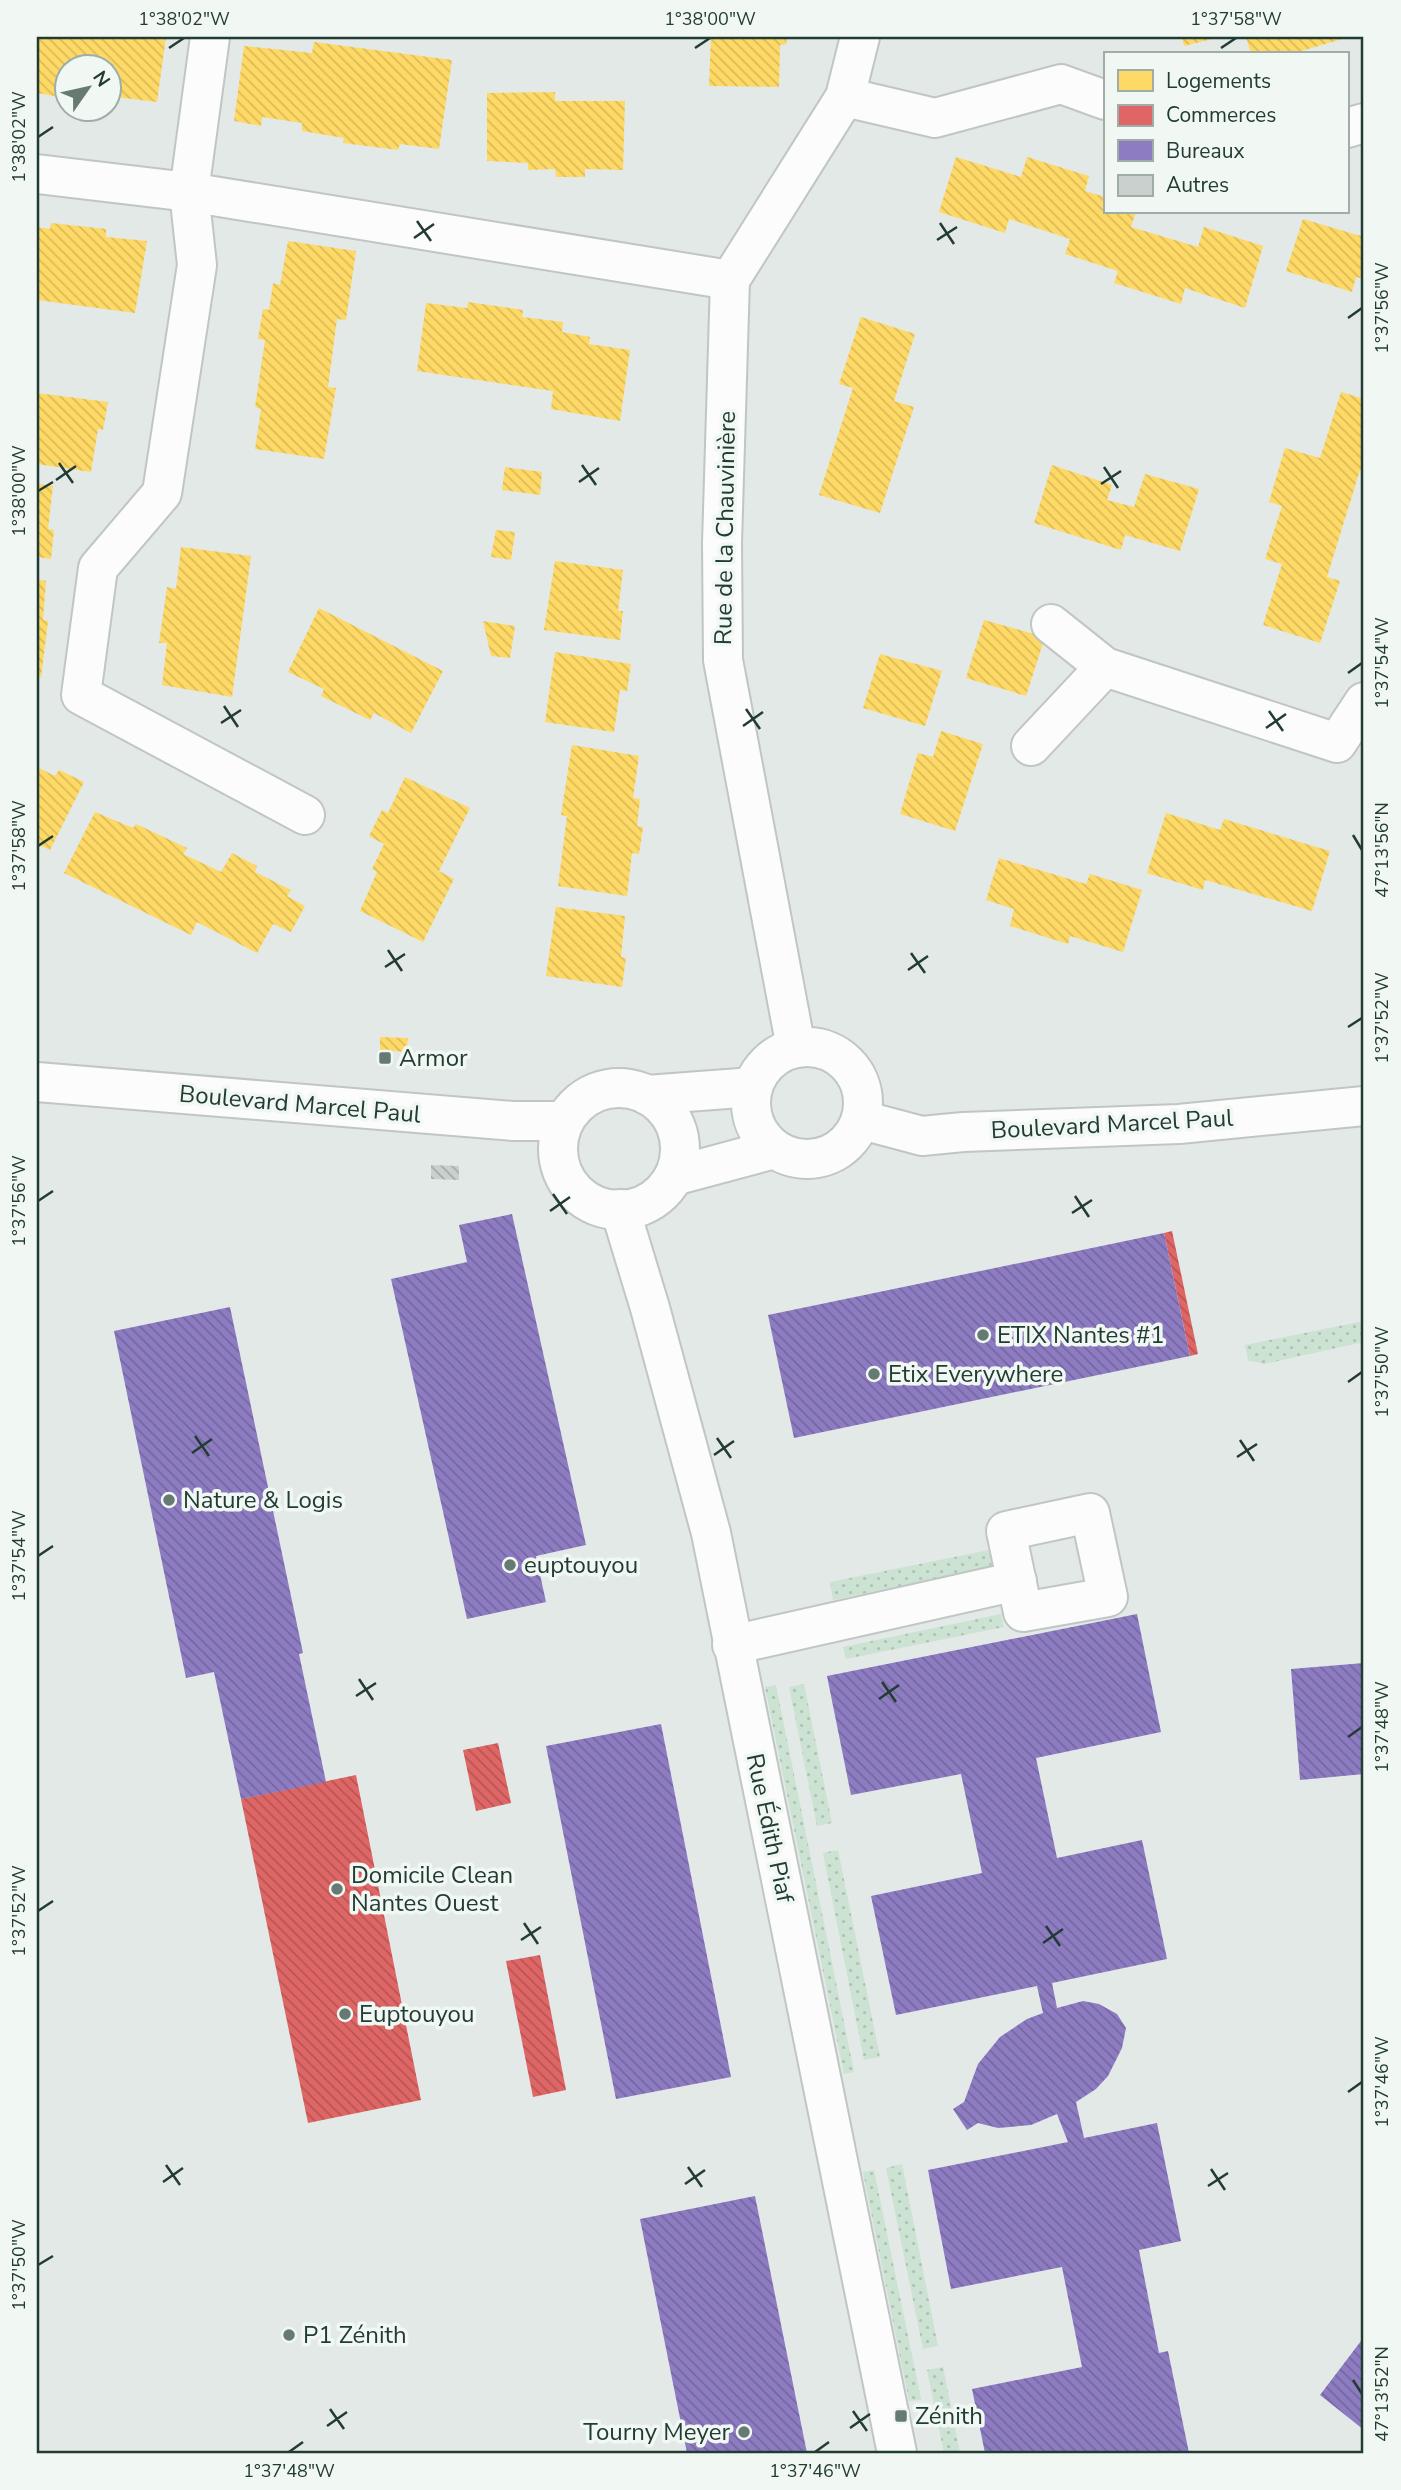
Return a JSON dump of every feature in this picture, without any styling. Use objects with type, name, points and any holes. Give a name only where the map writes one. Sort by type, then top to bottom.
[{"type":"street","points":[[210,37],[189,192],[197,265],[162,493],[98,568],[81,695],[305,815]]},
{"type":"street","points":[[37,174],[189,192],[730,280],[845,97],[860,37]]},
{"type":"street","points":[[845,97],[935,118],[1061,84],[1104,100]]},
{"type":"street","name":"Rue de la Chauvinière","points":[[730,280],[722,543],[723,660],[796,1048]]},
{"type":"street","points":[[1051,624],[1105,667],[1337,743],[1364,702]]},
{"type":"street","points":[[1031,746],[1105,667]]},
{"type":"street","points":[[816,1047],[834,1053],[849,1065],[860,1081],[864,1101],[862,1120],[854,1135],[842,1148],[826,1157],[808,1160],[790,1157],[774,1149],[762,1136],[754,1121],[751,1104],[753,1087],[760,1072],[782,1052],[796,1048],[816,1047]]},
{"type":"street","name":"Boulevard Marcel Paul","points":[[37,1082],[513,1121],[564,1121]]},
{"type":"street","points":[[647,1095],[753,1087]]},
{"type":"street","points":[[610,1088],[629,1088],[647,1095],[662,1106],[673,1121],[680,1139],[674,1176],[665,1189],[652,1200],[637,1207],[620,1209],[588,1201],[575,1191],[565,1177],[559,1159],[558,1140],[564,1121],[575,1105],[591,1094],[610,1088]]},
{"type":"street","name":"Boulevard Marcel Paul","points":[[862,1120],[922,1136],[962,1132],[1179,1124],[1364,1106]]},
{"type":"street","points":[[674,1176],[774,1149]]},
{"type":"street","name":"Rue Édith Piaf","points":[[620,1209],[650,1308],[711,1534],[897,2453]]},
{"type":"street","points":[[732,1645],[1017,1581]]},
{"type":"green space","points":[[1364,1321],[1364,1342],[1264,1364],[1248,1360],[1245,1345]]},
{"type":"green space","points":[[989,1550],[992,1567],[833,1600],[830,1582]]},
{"type":"green space","points":[[1001,1614],[1004,1627],[846,1659],[843,1647]]},
{"type":"green space","points":[[804,1684],[832,1823],[817,1826],[789,1687]]},
{"type":"green space","points":[[776,1685],[854,2072],[844,2074],[765,1687]]},
{"type":"green space","points":[[838,1850],[880,2057],[864,2060],[823,1853]]},
{"type":"green space","points":[[902,2164],[938,2346],[923,2349],[886,2168]]},
{"type":"green space","points":[[874,2170],[921,2400],[909,2401],[863,2172]]},
{"type":"green space","points":[[943,2367],[960,2453],[944,2453],[927,2370]]},
{"type":"building: Logements","points":[[37,37],[166,37],[157,102],[122,98],[122,52],[52,52],[52,96],[37,93]]},
{"type":"building: Logements","points":[[711,37],[787,37],[786,44],[780,45],[779,87],[709,86]]},
{"type":"building: Logements","points":[[1182,37],[1216,37],[1216,38],[1184,46]]},
{"type":"building: Logements","points":[[1246,37],[1349,37],[1298,52],[1250,52]]},
{"type":"building: Logements","points":[[314,42],[452,60],[439,149],[400,144],[398,150],[343,143],[344,138],[302,131],[302,123],[262,117],[261,126],[234,121],[244,46],[312,53]]},
{"type":"building: Logements","points":[[555,92],[555,101],[625,101],[623,170],[585,169],[585,177],[556,177],[555,169],[528,170],[528,163],[487,161],[487,93]]},
{"type":"building: Logements","points":[[956,157],[1021,177],[1027,157],[1089,176],[1085,191],[1104,197],[1104,214],[1135,214],[1131,227],[1198,247],[1204,227],[1263,246],[1245,308],[1185,288],[1181,304],[1114,283],[1118,271],[1065,254],[1070,239],[1009,219],[1005,233],[939,212]]},
{"type":"building: Logements","points":[[1303,219],[1364,237],[1364,279],[1356,277],[1352,292],[1286,271]]},
{"type":"building: Logements","points":[[51,223],[106,229],[106,237],[147,241],[135,313],[37,300],[37,227],[50,229]]},
{"type":"building: Logements","points":[[288,241],[356,251],[346,320],[337,319],[328,387],[336,388],[324,459],[255,449],[261,409],[255,407],[265,340],[258,339],[263,309],[269,310],[273,283],[280,285]]},
{"type":"building: Logements","points":[[468,302],[523,310],[522,317],[563,322],[562,332],[590,337],[589,344],[630,350],[620,421],[551,409],[553,391],[417,371],[426,303],[467,308]]},
{"type":"building: Logements","points":[[861,317],[915,334],[894,401],[914,407],[880,513],[819,495],[853,388],[839,384]]},
{"type":"building: Logements","points":[[1341,392],[1364,399],[1364,471],[1360,470],[1327,577],[1340,581],[1320,643],[1263,625],[1282,564],[1265,559],[1282,506],[1269,502],[1285,448],[1320,458]]},
{"type":"building: Logements","points":[[37,393],[108,402],[103,430],[98,429],[91,472],[37,464]]},
{"type":"building: Logements","points":[[1052,465],[1112,485],[1107,500],[1134,507],[1145,474],[1199,489],[1180,551],[1125,535],[1121,550],[1034,523]]},
{"type":"building: Logements","points":[[505,467],[542,472],[540,495],[502,490]]},
{"type":"building: Logements","points":[[37,484],[53,486],[48,529],[54,530],[51,559],[37,557]]},
{"type":"building: Logements","points":[[496,530],[515,532],[511,560],[491,557]]},
{"type":"building: Logements","points":[[181,547],[251,556],[232,697],[162,685],[167,643],[159,643],[167,587],[176,589]]},
{"type":"building: Logements","points":[[555,561],[623,570],[618,611],[623,611],[620,640],[544,630]]},
{"type":"building: Logements","points":[[37,579],[46,581],[43,620],[48,621],[41,678],[37,676]]},
{"type":"building: Logements","points":[[319,608],[443,671],[411,733],[374,713],[370,720],[321,696],[324,689],[288,672]]},
{"type":"building: Logements","points":[[984,620],[1045,637],[1026,696],[966,678]]},
{"type":"building: Logements","points":[[483,621],[515,626],[510,658],[491,656]]},
{"type":"building: Logements","points":[[555,652],[631,664],[627,691],[620,690],[614,732],[545,722]]},
{"type":"building: Logements","points":[[880,654],[942,671],[925,726],[863,708]]},
{"type":"building: Logements","points":[[941,731],[983,744],[955,831],[900,814],[918,753],[933,757]]},
{"type":"building: Logements","points":[[572,745],[639,756],[633,798],[640,799],[637,826],[643,827],[639,854],[632,853],[627,896],[558,886],[567,816],[561,815]]},
{"type":"building: Logements","points":[[37,767],[55,776],[59,770],[84,782],[50,850],[37,844]]},
{"type":"building: Logements","points":[[405,777],[470,808],[439,871],[454,879],[423,942],[360,911],[377,872],[372,869],[384,844],[369,836],[382,810],[388,813]]},
{"type":"building: Logements","points":[[95,812],[133,828],[136,824],[187,848],[183,854],[221,872],[232,853],[257,866],[255,872],[291,890],[287,896],[305,906],[291,932],[273,924],[257,953],[197,922],[191,935],[64,873]]},
{"type":"building: Logements","points":[[1166,813],[1220,830],[1224,819],[1330,851],[1312,911],[1205,880],[1203,890],[1147,873]]},
{"type":"building: Logements","points":[[999,858],[1086,884],[1090,874],[1142,890],[1123,952],[1070,936],[1068,944],[1010,926],[1014,909],[986,900]]},
{"type":"building: Logements","points":[[556,907],[625,916],[621,957],[626,958],[622,987],[546,976]]},
{"type":"building: Logements","points":[[380,1037],[408,1038],[407,1052],[380,1050]]},
{"type":"building: Commerces","points":[[1172,1231],[1198,1354],[1190,1356],[1164,1233]]},
{"type":"building: Commerces","points":[[498,1743],[511,1803],[476,1811],[463,1750]]},
{"type":"building: Commerces","name":"Euptouyou","points":[[356,1775],[421,2100],[308,2123],[241,1799]]},
{"type":"building: Commerces","points":[[540,1955],[566,2090],[533,2097],[506,1961]]},
{"type":"building: Bureaux","points":[[512,1214],[586,1545],[536,1556],[546,1602],[467,1619],[391,1279],[467,1262],[459,1225]]},
{"type":"building: Bureaux","name":"ETIX Nantes #1","points":[[1164,1233],[1190,1356],[794,1438],[768,1315]]},
{"type":"building: Bureaux","points":[[230,1307],[303,1653],[299,1654],[326,1782],[241,1799],[214,1672],[186,1678],[114,1331]]},
{"type":"building: Bureaux","points":[[1137,1614],[1161,1732],[1036,1758],[1057,1858],[1142,1840],[1167,1959],[1052,1983],[1057,2008],[1083,2001],[1099,2004],[1117,2014],[1126,2028],[1122,2048],[1108,2076],[1096,2089],[1076,2102],[1084,2138],[1157,2123],[1181,2241],[1139,2250],[1159,2353],[1168,2351],[1189,2453],[985,2453],[972,2389],[1082,2367],[1062,2267],[951,2289],[928,2170],[1068,2142],[1057,2114],[1031,2125],[998,2128],[978,2123],[967,2130],[953,2109],[964,2102],[978,2064],[1000,2037],[1027,2019],[1043,2013],[1037,1986],[896,2015],[871,1896],[982,1873],[961,1774],[851,1795],[827,1676]]},
{"type":"building: Bureaux","points":[[1364,1663],[1364,1774],[1300,1780],[1291,1669]]},
{"type":"building: Bureaux","points":[[661,1724],[731,2077],[616,2099],[546,1746]]},
{"type":"building: Bureaux","points":[[755,2196],[807,2453],[687,2453],[640,2219]]},
{"type":"building: Bureaux","points":[[1364,2337],[1364,2430],[1320,2395]]},
{"type":"building: Autres","points":[[431,1165],[459,1166],[459,1180],[431,1179]]},
{"type":"place","name":"Armor","points":[[385,1058]]},
{"type":"place","name":"ETIX Nantes #1","points":[[983,1335]]},
{"type":"place","name":"Etix Everywhere","points":[[874,1374]]},
{"type":"place","name":"Nature & Logis","points":[[169,1500]]},
{"type":"place","name":"euptouyou","points":[[510,1565]]},
{"type":"place","name":"Domicile Clean Nantes Ouest","points":[[337,1889]]},
{"type":"place","name":"Euptouyou","points":[[345,2014]]},
{"type":"place","name":"P1 Zénith","points":[[289,2335]]},
{"type":"place","name":"Zénith","points":[[901,2416]]},
{"type":"place","name":"Tourny Meyer","points":[[744,2432]]}]
